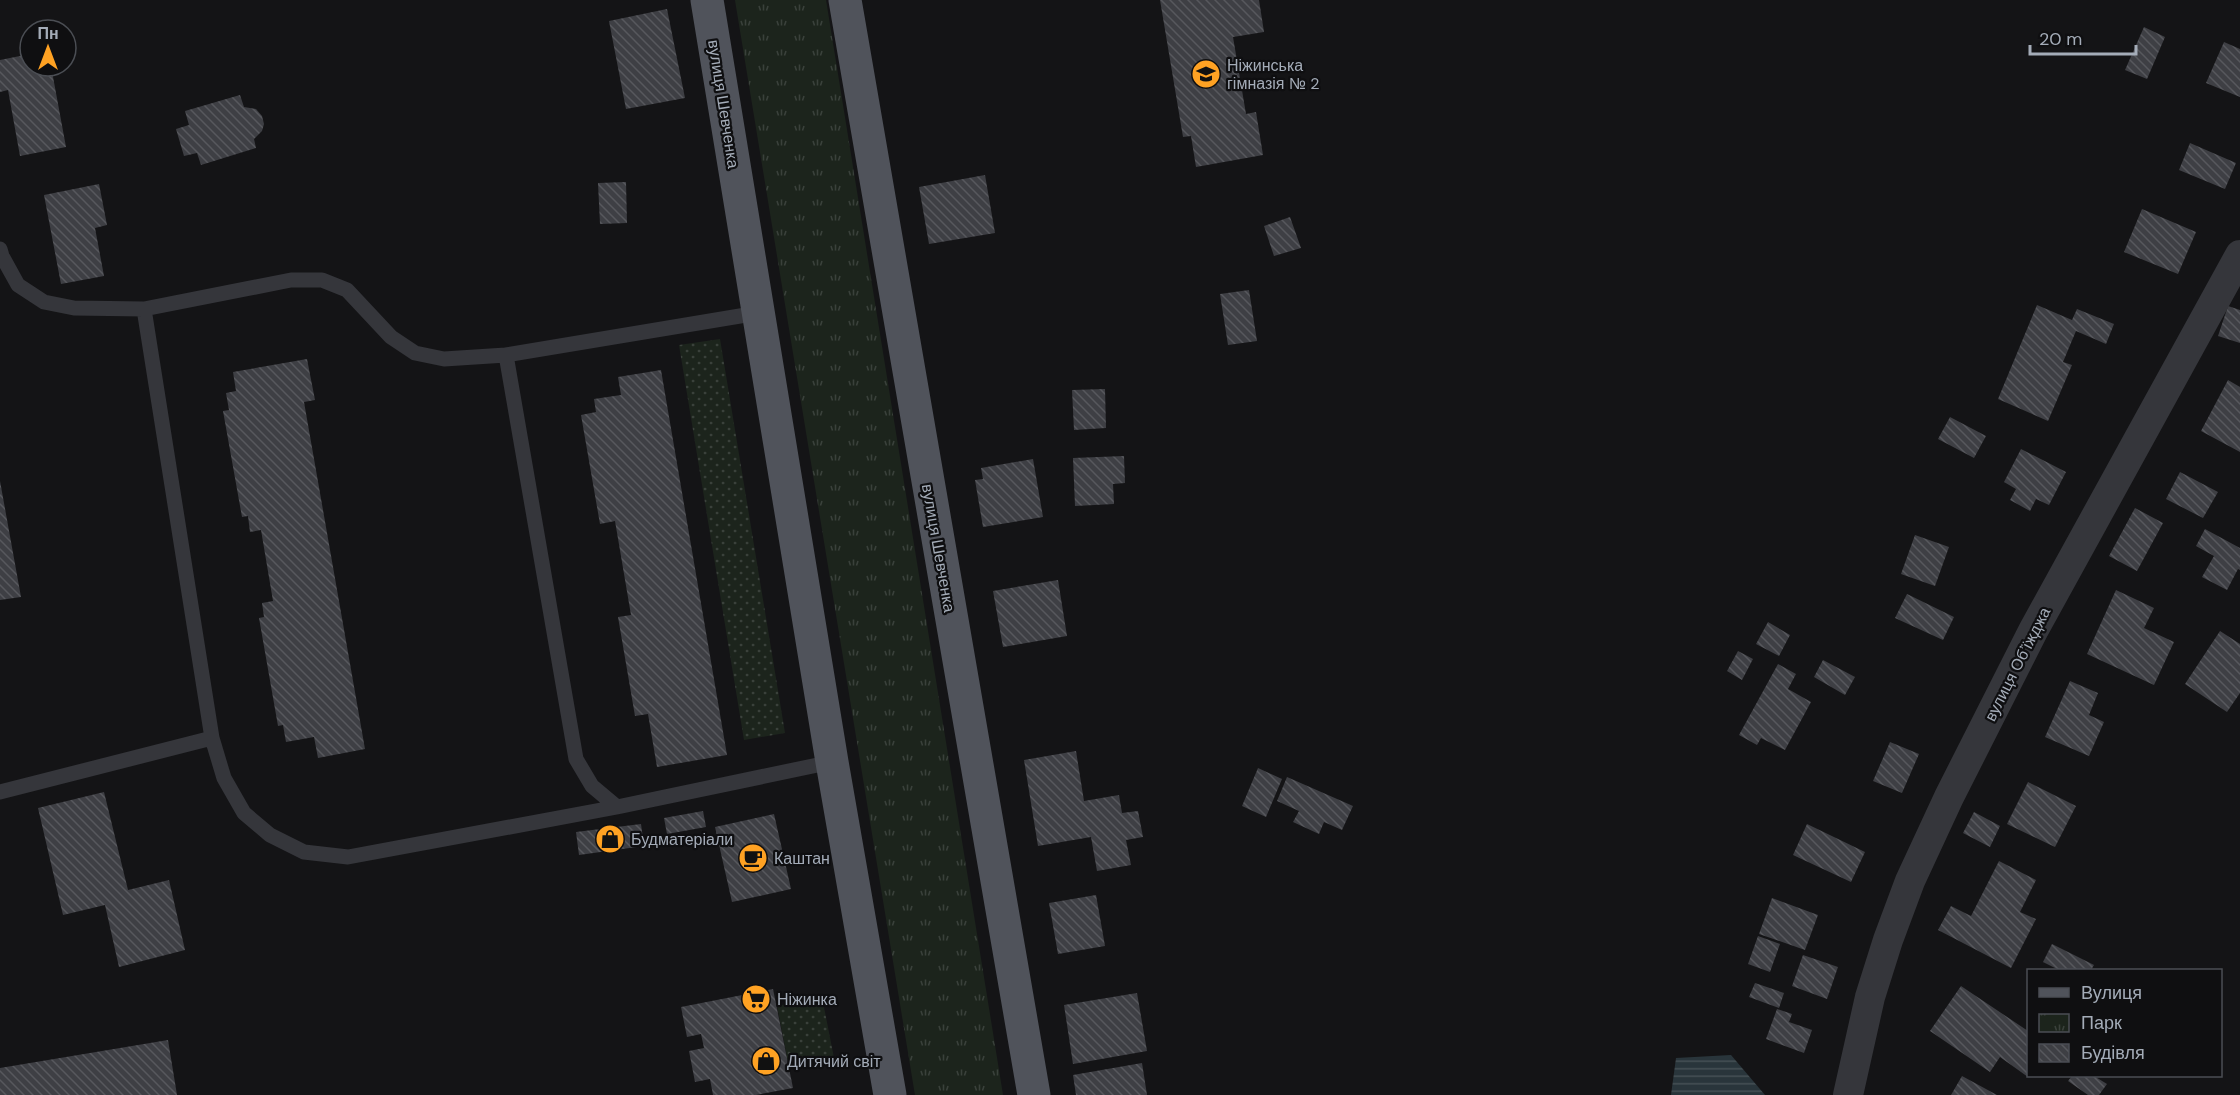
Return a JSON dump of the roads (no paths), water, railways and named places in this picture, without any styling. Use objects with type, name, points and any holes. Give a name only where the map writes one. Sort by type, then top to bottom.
[{"type":"main road","name":"вулиця Шевченка","points":[[707,0],[832,762],[890,1095]]},
{"type":"main road","name":"вулиця Шевченка","points":[[845,0],[1034,1095]]},
{"type":"street","name":"вулиця Обʼїжджа","points":[[1848,1095],[1870,998],[1888,940],[1910,881],[1948,797],[2033,631],[2240,255]]},
{"type":"lane","points":[[0,249],[18,285],[44,302],[74,308],[144,309],[291,280],[322,280],[347,290],[391,337],[416,353],[444,359],[506,355],[758,313]]},
{"type":"lane","points":[[144,309],[212,738],[224,778],[244,813],[270,835],[304,852],[348,857],[617,807],[832,762]]},
{"type":"lane","points":[[506,355],[576,759],[592,786],[617,807]]},
{"type":"lane","points":[[0,792],[212,738]]},
{"type":"place","name":"Ніжинська гімназія № 2","points":[[1206,74]]},
{"type":"place","name":"Будматеріали","points":[[610,839]]},
{"type":"place","name":"Каштан","points":[[753,858]]},
{"type":"place","name":"Ніжинка","points":[[756,999]]},
{"type":"place","name":"Дитячий світ","points":[[766,1061]]}]
